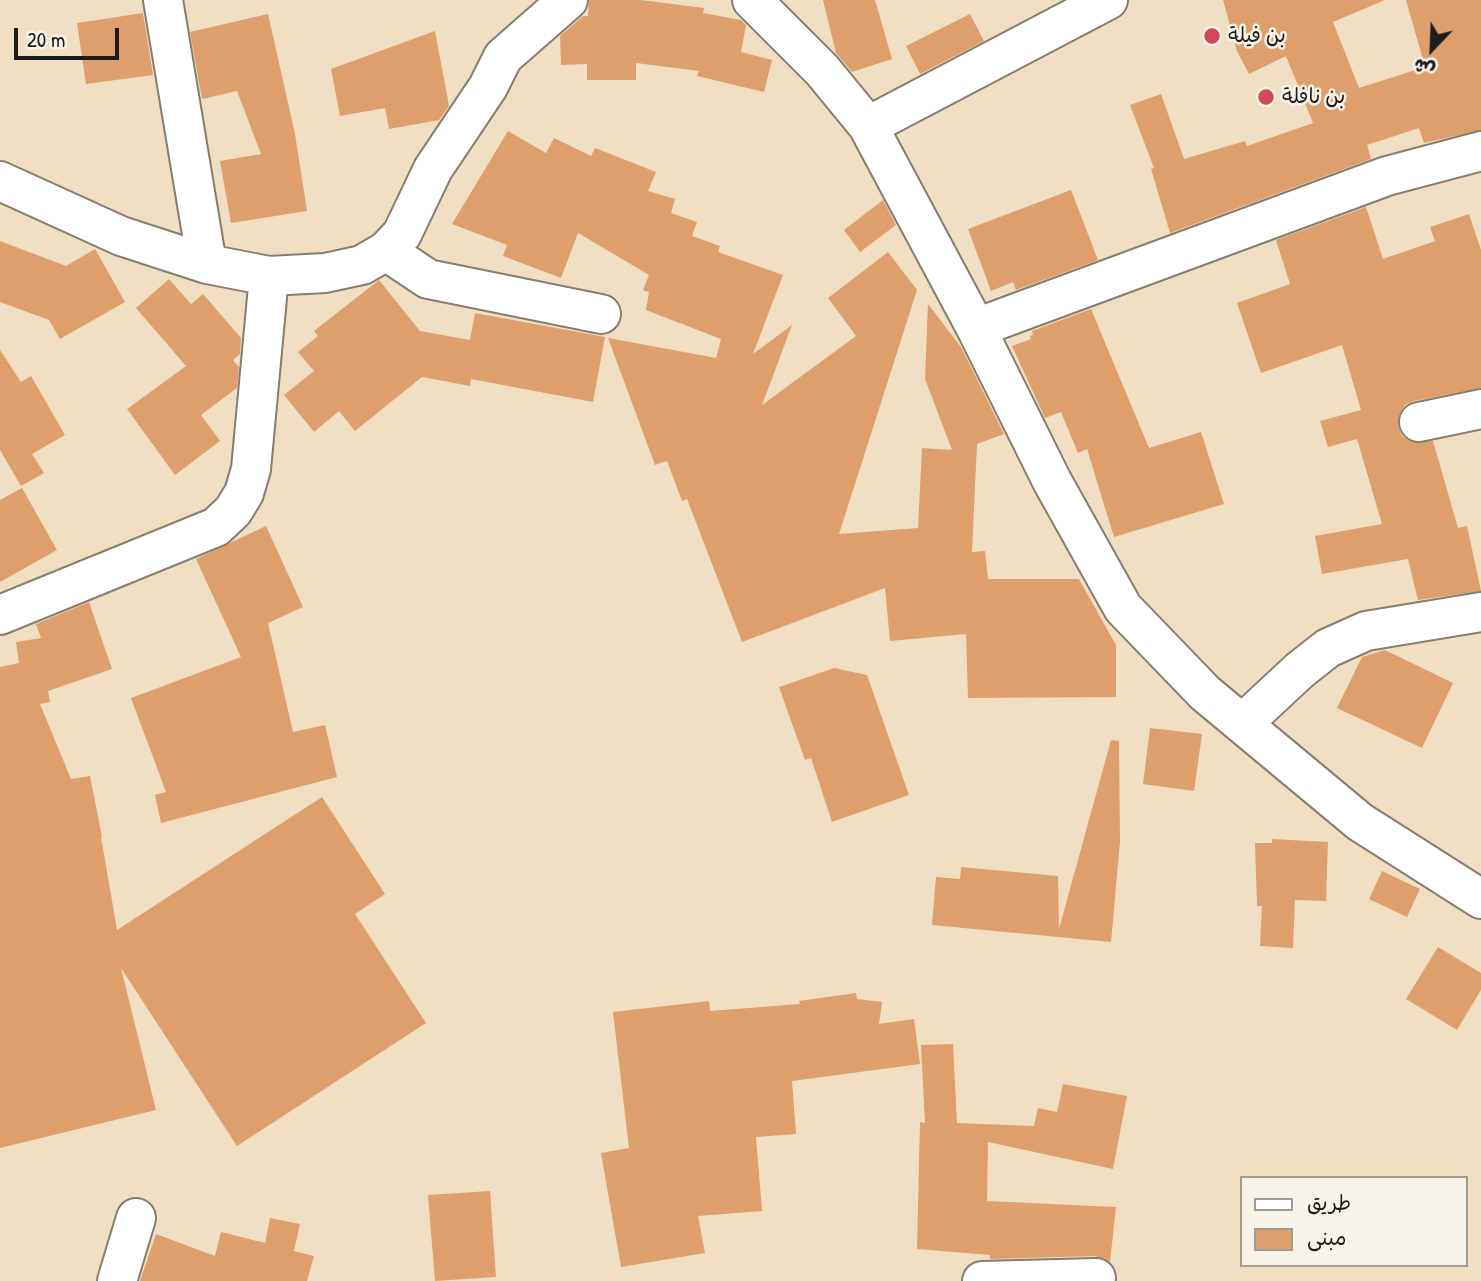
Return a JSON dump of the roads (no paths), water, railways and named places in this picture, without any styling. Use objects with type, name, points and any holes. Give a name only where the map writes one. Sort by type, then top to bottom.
[{"type":"street","points":[[163,0],[207,264]]},
{"type":"street","points":[[0,181],[121,236],[207,264],[269,276],[325,273],[362,265],[386,251],[402,234],[433,169],[488,87],[503,57],[568,0]]},
{"type":"street","points":[[752,0],[822,69],[868,126],[976,328],[1052,481],[1122,608],[1205,693],[1360,822],[1481,899]]},
{"type":"street","points":[[868,126],[1108,0]]},
{"type":"street","points":[[976,328],[1387,176],[1481,151]]},
{"type":"street","points":[[386,251],[428,279],[601,314]]},
{"type":"street","points":[[0,615],[216,527],[233,512],[244,493],[251,469],[269,276]]},
{"type":"street","points":[[1419,422],[1481,409]]},
{"type":"street","points":[[1242,724],[1328,648],[1367,631],[1481,612]]},
{"type":"street","points":[[117,1281],[136,1219]]},
{"type":"street","points":[[982,1281],[1096,1278],[1096,1281]]},
{"type":"place","name":"بن فيلة","points":[[1212,36]]},
{"type":"place","name":"بن نافلة","points":[[1266,97]]}]
